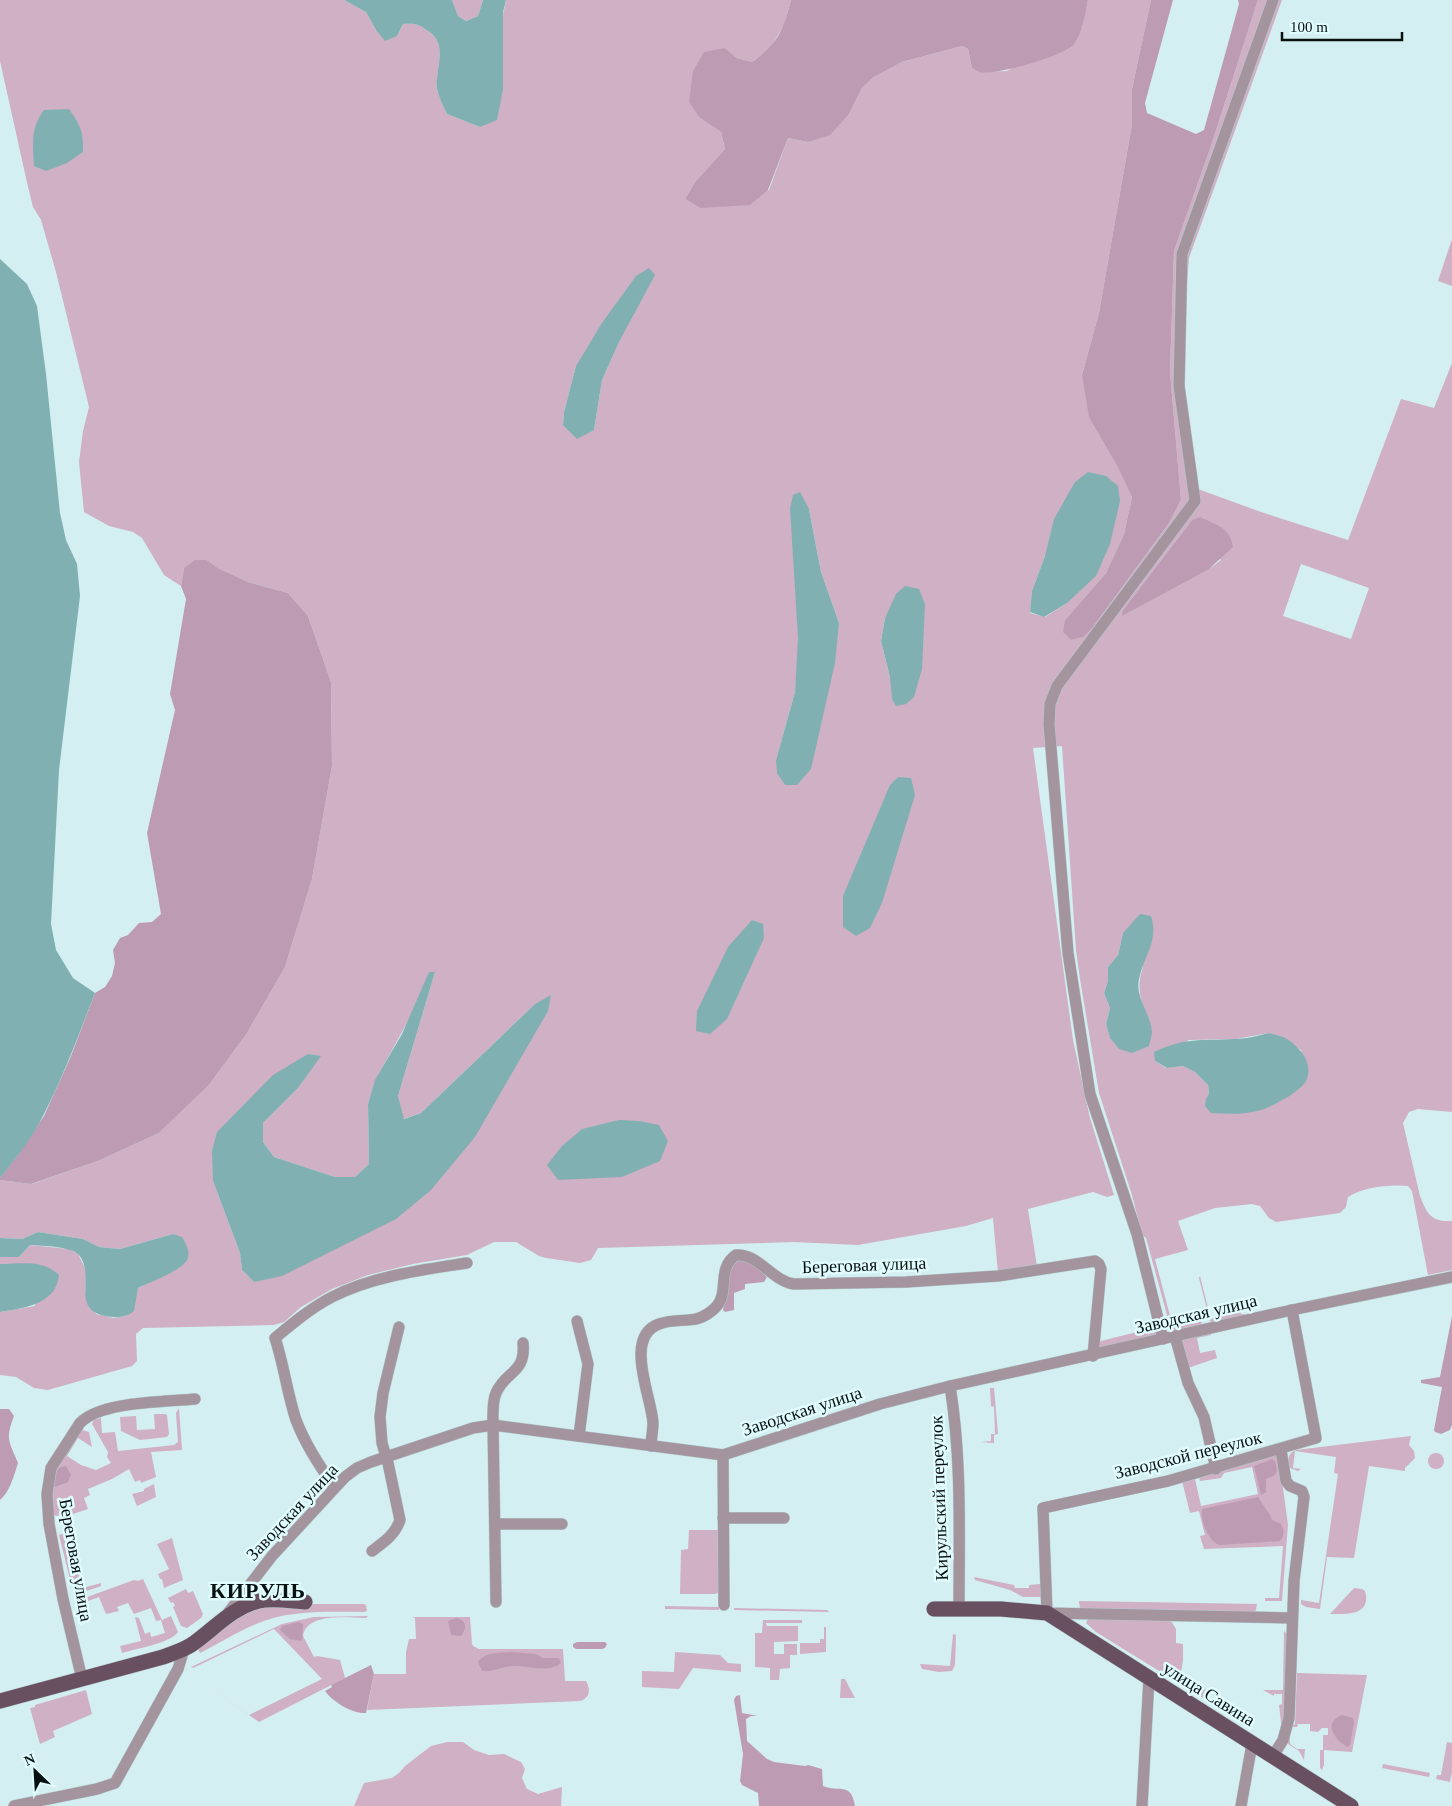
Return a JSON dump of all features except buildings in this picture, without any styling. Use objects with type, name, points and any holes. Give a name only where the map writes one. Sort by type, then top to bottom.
[{"type":"main road","points":[[0,1701],[121,1669],[184,1649],[226,1617],[257,1602],[266,1600],[305,1602]]},
{"type":"main road","name":"улица Савина","points":[[934,1609],[1024,1610],[1047,1613],[1351,1806]]},
{"type":"street","points":[[1216,1468],[1204,1417],[1169,1337],[1090,1094],[1068,953],[1049,724],[1050,704],[1057,686],[1196,501],[1180,386],[1182,254],[1273,0]]},
{"type":"street","name":"Береговая улица","points":[[651,1446],[653,1423],[641,1360],[647,1332],[655,1326],[672,1320],[692,1321],[714,1309],[719,1302],[725,1267],[736,1255],[748,1256],[783,1282],[794,1284],[906,1282],[998,1276],[1095,1261],[1101,1269],[1093,1356]]},
{"type":"street","points":[[334,1487],[316,1459],[298,1424],[275,1338],[305,1314],[332,1297],[368,1283],[412,1272],[467,1263]]},
{"type":"street","name":"Заводская улица","points":[[226,1617],[272,1556],[334,1487],[357,1468],[474,1428],[493,1425],[723,1455],[880,1404],[950,1386],[1452,1276]]},
{"type":"street","name":"Заводской переулок","points":[[1047,1613],[1043,1508],[1168,1481],[1281,1450],[1316,1438],[1292,1310]]},
{"type":"street","points":[[577,1321],[588,1364],[579,1436]]},
{"type":"street","points":[[372,1551],[390,1537],[400,1520],[382,1443],[380,1417],[383,1393],[399,1327]]},
{"type":"street","points":[[496,1602],[494,1399],[497,1391],[523,1361],[523,1343]]},
{"type":"street","name":"Кирульский переулок","points":[[950,1386],[958,1460],[959,1609]]},
{"type":"street","name":"Береговая улица","points":[[88,1678],[63,1600],[49,1524],[47,1494],[51,1468],[80,1422],[86,1417],[116,1406],[195,1400]]},
{"type":"street","points":[[1273,1756],[1283,1740],[1289,1718],[1294,1581],[1304,1497],[1302,1491],[1290,1486],[1286,1481],[1281,1450]]},
{"type":"street","points":[[723,1455],[724,1605]]},
{"type":"street","points":[[723,1518],[784,1518]]},
{"type":"street","points":[[495,1524],[562,1524]]},
{"type":"street","name":"улица Савина","points":[[1047,1613],[1292,1618]]},
{"type":"street","points":[[14,1806],[97,1790],[115,1783],[178,1669],[184,1649]]},
{"type":"street","points":[[1142,1806],[1149,1678]]},
{"type":"street","points":[[1241,1806],[1252,1744]]},
{"type":"shaded area","points":[[0,0],[344,0],[366,12],[376,30],[397,36],[403,24],[413,24],[434,36],[440,50],[437,89],[447,114],[480,127],[506,0],[791,0],[784,25],[770,49],[752,62],[737,58],[725,48],[700,118],[721,132],[725,149],[695,182],[685,199],[700,208],[769,190],[788,138],[808,142],[849,114],[862,88],[874,77],[902,62],[962,46],[968,49],[972,68],[979,72],[1007,71],[1082,28],[1088,0],[1151,0],[1132,89],[1132,124],[1099,313],[1082,375],[1132,497],[1124,534],[1106,573],[1065,620],[1093,627],[1169,523],[1181,500],[1170,372],[1174,251],[1211,146],[1258,0],[1282,0],[1189,258],[1181,362],[1198,489],[1348,540],[1401,399],[1434,408],[1452,363],[1452,1112],[1418,1109],[1409,1112],[1403,1123],[1420,1196],[1425,1208],[1434,1218],[1452,1221],[1452,1270],[1428,1275],[1412,1191],[1408,1186],[1393,1185],[1361,1191],[1348,1197],[1346,1207],[1340,1213],[1276,1222],[1269,1218],[1260,1206],[1252,1204],[1215,1208],[1178,1221],[1188,1250],[1155,1259],[1173,1327],[1201,1321],[1202,1323],[1199,1326],[1176,1331],[1170,1326],[1146,1238],[1142,1235],[1132,1195],[1099,1093],[1076,950],[1062,746],[1033,748],[1073,1040],[1090,1118],[1114,1195],[1107,1197],[1093,1192],[1028,1209],[1037,1266],[998,1273],[993,1218],[966,1226],[858,1245],[794,1242],[598,1248],[591,1260],[580,1263],[539,1256],[516,1242],[494,1242],[467,1255],[413,1264],[368,1275],[332,1289],[301,1307],[284,1322],[274,1325],[143,1328],[136,1334],[137,1361],[132,1366],[48,1390],[34,1388],[16,1377],[0,1375],[0,1312],[35,1306],[36,1264],[0,1264],[0,1257],[19,1257],[30,1245],[69,1249],[78,1254],[86,1270],[85,1292],[96,1314],[114,1318],[126,1316],[138,1288],[180,1267],[173,1234],[120,1249],[99,1247],[83,1239],[38,1232],[22,1239],[0,1238],[0,1180],[32,1184],[98,1161],[159,1133],[209,1085],[247,1033],[285,967],[312,879],[332,766],[331,682],[308,616],[288,593],[248,582],[218,568],[207,560],[184,568],[181,586],[164,575],[142,538],[133,532],[109,526],[84,512],[79,462],[83,431],[89,407],[56,272],[41,220],[33,207],[0,61]],"holes":[[[620,340],[602,380],[594,430],[563,425],[564,412],[576,366]],[[809,509],[821,572],[839,623],[776,760],[795,692]],[[1192,520],[1221,560],[1208,570],[1123,615],[1123,610]],[[1045,556],[1067,603],[1045,617],[1030,613],[1032,591]],[[1301,564],[1369,588],[1351,639],[1283,616]],[[885,618],[892,699],[890,677],[881,641]],[[1123,933],[1143,967],[1139,984],[1141,999],[1152,1031],[1110,1038],[1106,1024],[1110,1008],[1104,993],[1108,981],[1108,967],[1118,955]],[[435,972],[398,1096],[403,1119],[421,1113],[535,1004],[551,996],[254,1282],[242,1270],[240,1253],[213,1181],[320,1056],[298,1088],[263,1123],[263,1142],[274,1157],[335,1177],[354,1178],[369,1164],[368,1104],[375,1081]],[[1269,1033],[1286,1039],[1302,1051],[1209,1094],[1208,1085],[1195,1072],[1183,1066],[1166,1068],[1155,1061],[1189,1040],[1236,1039]]]},
{"type":"shaded area","points":[[452,0],[483,0],[478,16],[466,21],[458,16]]},
{"type":"shaded area","points":[[791,0],[1088,0],[1080,34],[1074,44],[1068,49],[1029,64],[987,72],[979,72],[972,68],[968,49],[962,46],[902,62],[874,77],[862,88],[849,114],[830,135],[808,142],[788,138],[768,190],[750,205],[700,208],[685,199],[695,182],[725,149],[721,132],[700,118],[689,102],[693,71],[704,52],[725,48],[737,58],[752,62],[768,49],[779,35]]},
{"type":"shaded area","points":[[1151,0],[1173,0],[1145,103],[1147,113],[1196,134],[1204,130],[1239,4],[1238,0],[1258,0],[1211,146],[1174,251],[1170,372],[1181,500],[1169,523],[1093,627],[1083,637],[1071,640],[1063,632],[1065,620],[1106,573],[1124,534],[1132,497],[1118,467],[1089,417],[1082,375],[1099,313],[1132,124],[1132,89]]},
{"type":"shaded area","points":[[1452,239],[1452,286],[1438,281]]},
{"type":"shaded area","points":[[1200,517],[1225,531],[1229,535],[1233,547],[1208,570],[1122,616],[1123,610],[1192,520]]},
{"type":"shaded area","points":[[195,560],[207,560],[218,568],[248,582],[288,593],[308,616],[331,682],[332,766],[312,879],[285,967],[247,1033],[209,1085],[159,1133],[98,1161],[31,1184],[0,1180],[44,1116],[71,1056],[95,993],[105,987],[112,976],[115,963],[113,950],[120,938],[128,935],[139,923],[152,922],[161,914],[147,833],[175,710],[170,694],[186,599],[181,586],[184,568]]},
{"type":"shaded area","points":[[735,1259],[749,1261],[767,1277],[764,1282],[745,1284],[745,1289],[734,1293],[734,1310],[725,1312],[723,1310],[727,1279]]},
{"type":"shaded area","points":[[1200,1276],[1212,1318],[1232,1313],[1234,1306],[1239,1304],[1241,1314],[1244,1314],[1244,1316],[1213,1323],[1210,1321]]},
{"type":"shaded area","points":[[1452,1316],[1452,1425],[1450,1430],[1441,1434],[1434,1430],[1442,1387],[1421,1383],[1421,1380],[1440,1377]]},
{"type":"shaded area","points":[[1155,1326],[1156,1333],[1154,1336],[1101,1348],[1097,1342],[1153,1328]]},
{"type":"shaded area","points":[[1211,1332],[1211,1335],[1197,1338],[1200,1353],[1215,1350],[1217,1358],[1188,1368],[1182,1339]]},
{"type":"shaded area","points":[[990,1388],[994,1388],[998,1434],[994,1435],[994,1443],[981,1442],[991,1441],[991,1434],[995,1434],[994,1407],[991,1406]]},
{"type":"shaded area","points":[[179,1408],[182,1450],[151,1452],[156,1477],[141,1483],[140,1480],[135,1482],[129,1469],[112,1479],[88,1489],[90,1495],[84,1498],[88,1509],[64,1517],[63,1515],[56,1516],[52,1514],[52,1477],[82,1430],[89,1432],[92,1447],[78,1438],[67,1456],[81,1465],[96,1470],[111,1463],[107,1457],[108,1452],[92,1424],[94,1420],[101,1418],[102,1433],[115,1432],[118,1451],[174,1445],[178,1442],[176,1413]]},
{"type":"shaded area","points":[[0,1409],[9,1409],[14,1416],[9,1440],[18,1463],[9,1488],[0,1500]]},
{"type":"shaded area","points":[[154,1414],[167,1415],[169,1434],[167,1437],[140,1440],[121,1431],[120,1417],[136,1416],[137,1430],[155,1429]]},
{"type":"shaded area","points":[[1411,1436],[1409,1445],[1414,1451],[1415,1458],[1405,1468],[1405,1471],[1369,1466],[1354,1558],[1327,1557],[1320,1609],[1306,1607],[1301,1604],[1301,1600],[1319,1603],[1338,1474],[1334,1473],[1336,1457],[1295,1451],[1293,1468],[1301,1469],[1298,1471],[1290,1468],[1290,1455],[1296,1450]]},
{"type":"shaded area","points":[[1436,1453],[1442,1455],[1444,1461],[1442,1467],[1436,1469],[1430,1467],[1428,1461],[1430,1455]]},
{"type":"shaded area","points":[[1277,1454],[1288,1525],[1282,1601],[1265,1601],[1265,1598],[1279,1598],[1283,1546],[1204,1549],[1200,1536],[1205,1535],[1199,1511],[1190,1513],[1182,1481],[1195,1479],[1201,1506],[1258,1494],[1252,1467],[1224,1473],[1221,1478],[1200,1481],[1199,1477]]},
{"type":"shaded area","points":[[1272,1459],[1275,1461],[1277,1470],[1275,1475],[1266,1479],[1266,1492],[1261,1495],[1254,1466]]},
{"type":"shaded area","points":[[66,1466],[71,1475],[68,1482],[55,1487],[52,1483],[55,1474],[58,1469]]},
{"type":"shaded area","points":[[154,1484],[156,1497],[137,1506],[132,1494],[144,1491],[144,1489]]},
{"type":"shaded area","points":[[1258,1497],[1272,1520],[1281,1524],[1283,1528],[1283,1537],[1280,1541],[1220,1545],[1212,1540],[1204,1524],[1202,1509]]},
{"type":"shaded area","points":[[689,1530],[719,1530],[718,1593],[680,1594],[681,1550],[688,1549]]},
{"type":"shaded area","points":[[67,1532],[83,1588],[101,1583],[101,1586],[81,1591],[77,1590],[71,1583],[59,1535]]},
{"type":"shaded area","points":[[172,1538],[183,1580],[164,1588],[162,1579],[160,1579],[158,1574],[169,1569],[157,1544]]},
{"type":"shaded area","points":[[974,1577],[1014,1585],[1015,1588],[1029,1588],[1029,1585],[1040,1584],[1041,1597],[1023,1597],[1010,1590],[975,1580]]},
{"type":"shaded area","points":[[143,1579],[162,1620],[171,1616],[178,1632],[161,1642],[122,1653],[120,1646],[141,1641],[135,1617],[139,1618],[145,1634],[150,1632],[151,1637],[165,1633],[161,1620],[156,1621],[151,1608],[134,1614],[128,1603],[117,1607],[119,1611],[106,1614],[99,1597],[83,1603],[84,1615],[80,1617],[77,1614],[76,1602],[134,1580]]},
{"type":"shaded area","points":[[1354,1588],[1365,1591],[1365,1605],[1356,1612],[1330,1614]]},
{"type":"shaded area","points":[[186,1589],[188,1593],[193,1591],[203,1614],[201,1618],[187,1628],[181,1626],[173,1607],[175,1606],[168,1598]]},
{"type":"shaded area","points":[[1079,1601],[1257,1604],[1254,1613],[1080,1609]]},
{"type":"shaded area","points":[[306,1604],[364,1604],[367,1611],[315,1612],[279,1617],[251,1626],[200,1653],[196,1644],[249,1609]]},
{"type":"shaded area","points":[[665,1606],[719,1607],[719,1610],[665,1609]]},
{"type":"shaded area","points":[[734,1608],[827,1610],[829,1612],[734,1610]]},
{"type":"shaded area","points":[[368,1616],[366,1618],[329,1618],[312,1623],[306,1628],[303,1636],[314,1657],[340,1660],[345,1678],[259,1722],[187,1672],[249,1715],[322,1679],[274,1629],[193,1668],[191,1667],[282,1624],[314,1617]]},
{"type":"shaded area","points":[[412,1617],[470,1617],[472,1644],[479,1649],[563,1649],[565,1681],[586,1681],[589,1687],[588,1695],[580,1701],[367,1710],[374,1674],[406,1674],[406,1652],[409,1639],[416,1639],[415,1618]]},
{"type":"shaded area","points":[[456,1618],[464,1622],[465,1625],[461,1636],[451,1635],[448,1621]]},
{"type":"shaded area","points":[[1088,1619],[1171,1621],[1176,1629],[1176,1643],[1183,1644],[1183,1661],[1179,1682],[1199,1689],[1211,1690],[1206,1698],[1201,1697],[1096,1632],[1086,1623]]},
{"type":"shaded area","points":[[763,1620],[802,1620],[802,1623],[766,1623],[767,1626],[798,1626],[798,1641],[774,1642],[774,1654],[784,1654],[784,1644],[797,1644],[797,1655],[790,1655],[790,1668],[780,1669],[779,1680],[770,1680],[770,1668],[755,1667],[755,1633],[762,1633]]},
{"type":"shaded area","points":[[299,1622],[303,1624],[301,1641],[290,1639],[280,1630],[282,1626]]},
{"type":"shaded area","points":[[824,1627],[826,1627],[826,1652],[800,1654],[800,1643],[820,1643],[820,1639],[824,1639]]},
{"type":"shaded area","points":[[1284,1631],[1287,1634],[1283,1724],[1281,1723],[1279,1705],[1282,1704],[1282,1694],[1274,1694],[1274,1696],[1263,1690],[1283,1690]]},
{"type":"shaded area","points":[[953,1634],[956,1635],[955,1665],[952,1671],[939,1672],[922,1669],[920,1664],[950,1666]]},
{"type":"shaded area","points":[[577,1642],[605,1642],[607,1644],[602,1649],[576,1649],[573,1647],[573,1644]]},
{"type":"shaded area","points":[[510,1652],[536,1654],[543,1658],[559,1658],[561,1663],[544,1669],[513,1666],[482,1671],[478,1662],[484,1656]]},
{"type":"shaded area","points":[[675,1652],[720,1655],[728,1663],[741,1664],[741,1672],[693,1668],[679,1689],[642,1687],[642,1671],[674,1672]]},
{"type":"shaded area","points":[[371,1665],[374,1674],[366,1713],[355,1712],[343,1706],[325,1691],[332,1687],[331,1685]]},
{"type":"shaded area","points":[[1297,1673],[1367,1675],[1352,1752],[1324,1750],[1322,1770],[1320,1768],[1320,1750],[1323,1750],[1323,1735],[1328,1735],[1328,1728],[1322,1728],[1318,1732],[1310,1731],[1310,1724],[1298,1724],[1297,1727],[1290,1727],[1290,1744],[1297,1749],[1305,1749],[1304,1760],[1299,1751],[1288,1744],[1288,1728],[1295,1724]]},
{"type":"shaded area","points":[[841,1679],[845,1679],[855,1698],[840,1698]]},
{"type":"shaded area","points":[[86,1690],[92,1714],[53,1731],[55,1737],[40,1744],[30,1708]]},
{"type":"shaded area","points":[[740,1695],[742,1713],[758,1716],[751,1716],[746,1719],[747,1741],[767,1759],[774,1762],[808,1765],[822,1769],[823,1786],[844,1789],[851,1793],[855,1806],[759,1806],[758,1793],[742,1785],[740,1781],[743,1754],[734,1700],[736,1696]]},
{"type":"shaded area","points":[[1342,1715],[1353,1718],[1354,1722],[1348,1747],[1335,1736],[1332,1727],[1336,1718]]},
{"type":"shaded area","points":[[447,1742],[463,1742],[474,1750],[489,1755],[504,1754],[521,1762],[525,1769],[522,1778],[527,1789],[538,1794],[562,1787],[561,1806],[354,1806],[364,1783],[392,1778],[431,1746]]},
{"type":"shaded area","points":[[1447,1742],[1452,1743],[1450,1782],[1436,1779],[1437,1775],[1441,1775]]},
{"type":"shaded area","points":[[1383,1764],[1430,1773],[1429,1777],[1382,1768]]},
{"type":"water","points":[[344,0],[452,0],[458,16],[466,21],[478,16],[483,0],[506,0],[503,12],[503,89],[497,120],[480,127],[447,114],[437,89],[440,50],[434,36],[428,31],[416,24],[403,24],[397,36],[385,41],[366,12]]},
{"type":"water","points":[[69,109],[80,129],[83,139],[83,152],[67,163],[46,171],[34,166],[34,130],[44,110]]},
{"type":"water","points":[[0,259],[27,284],[37,306],[60,513],[66,540],[77,564],[80,596],[59,770],[51,924],[56,950],[73,978],[95,993],[65,1069],[40,1123],[0,1178]]},
{"type":"water","points":[[649,268],[655,275],[620,340],[602,380],[594,430],[577,439],[563,425],[564,412],[576,366],[602,323],[636,276]]},
{"type":"water","points":[[1088,472],[1106,476],[1118,486],[1120,501],[1110,544],[1096,576],[1067,603],[1044,617],[1030,612],[1032,591],[1045,556],[1054,519],[1075,482]]},
{"type":"water","points":[[800,492],[809,509],[821,572],[839,623],[835,663],[811,769],[797,785],[785,785],[777,773],[776,760],[795,692],[798,638],[790,508],[793,495]]},
{"type":"water","points":[[905,586],[919,589],[925,604],[922,669],[914,697],[906,704],[896,706],[892,699],[890,677],[881,641],[885,618],[896,594]]},
{"type":"water","points":[[898,777],[911,778],[915,795],[882,903],[870,928],[856,936],[843,927],[843,896],[890,785]]},
{"type":"water","points":[[1140,914],[1151,916],[1153,925],[1152,941],[1141,970],[1138,986],[1151,1024],[1152,1033],[1149,1046],[1132,1053],[1119,1049],[1110,1038],[1106,1024],[1110,1008],[1104,993],[1108,981],[1108,967],[1118,955],[1123,933]]},
{"type":"water","points":[[752,920],[763,924],[764,938],[727,1019],[710,1034],[696,1031],[697,1011],[728,947]]},
{"type":"water","points":[[429,972],[435,972],[398,1096],[404,1119],[421,1113],[535,1004],[551,995],[548,1011],[475,1137],[431,1190],[396,1219],[282,1276],[254,1282],[242,1270],[240,1253],[213,1181],[212,1151],[217,1132],[273,1075],[308,1054],[321,1056],[298,1088],[263,1123],[263,1142],[274,1157],[335,1177],[355,1177],[369,1164],[368,1104],[375,1080],[402,1034]]},
{"type":"water","points":[[1269,1033],[1285,1038],[1297,1047],[1305,1057],[1308,1075],[1303,1085],[1292,1094],[1255,1112],[1236,1114],[1211,1113],[1205,1106],[1209,1094],[1208,1085],[1195,1072],[1183,1066],[1167,1068],[1155,1061],[1154,1052],[1175,1044],[1242,1038]]},
{"type":"water","points":[[619,1120],[659,1125],[668,1141],[660,1161],[622,1177],[558,1180],[547,1165],[562,1146],[582,1129]]},
{"type":"water","points":[[38,1232],[83,1239],[99,1247],[120,1249],[173,1234],[182,1237],[188,1248],[188,1257],[184,1264],[178,1268],[138,1288],[134,1311],[121,1317],[105,1316],[95,1312],[89,1306],[86,1299],[84,1263],[75,1252],[56,1247],[30,1245],[19,1257],[0,1257],[0,1238],[22,1239]]},
{"type":"water","points":[[0,1264],[39,1264],[59,1275],[57,1285],[52,1293],[37,1303],[0,1312]]},
{"type":"district","name":"КИРУЛЬ","points":[[258,1590]]}]
